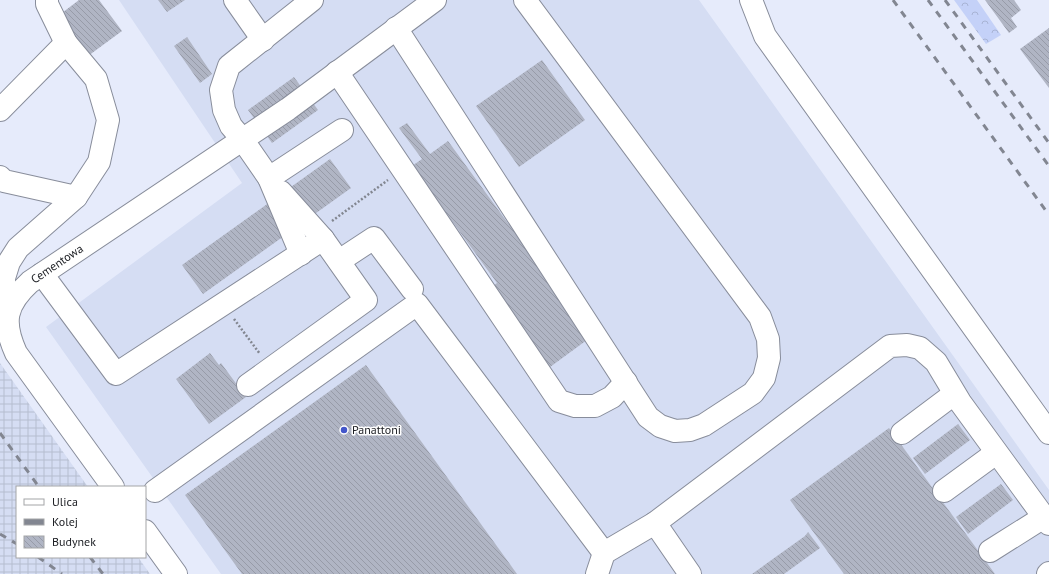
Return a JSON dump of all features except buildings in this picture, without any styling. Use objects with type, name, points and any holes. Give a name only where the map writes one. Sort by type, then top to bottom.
[{"type":"lane","points":[[47,0],[47,4],[66,43],[96,79],[108,120],[99,162],[76,197],[18,248],[9,262],[4,278],[4,296],[8,312],[8,330],[10,341],[16,353],[112,486]]},
{"type":"lane","points":[[235,0],[263,40]]},
{"type":"lane","points":[[248,385],[366,300],[320,236],[269,178],[242,139],[231,126],[224,110],[221,90],[229,66],[312,0]]},
{"type":"lane","name":"Cementowa","points":[[8,312],[15,298],[22,289],[42,274],[288,109],[435,0]]},
{"type":"lane","points":[[396,28],[648,417],[660,426],[675,431],[690,430],[704,425],[753,393],[764,378],[769,358],[768,339],[760,317],[525,0]]},
{"type":"lane","points":[[751,0],[765,36],[1049,433]]},
{"type":"lane","points":[[0,110],[66,43]]},
{"type":"lane","points":[[337,72],[560,401],[575,406],[595,406],[612,397],[626,382]]},
{"type":"lane","points":[[269,178],[342,130]]},
{"type":"lane","points":[[0,177],[4,181],[76,197]]},
{"type":"lane","points":[[269,178],[301,254]]},
{"type":"lane","points":[[42,274],[116,374],[301,254],[320,236]]},
{"type":"lane","points":[[339,261],[374,238],[412,289]]},
{"type":"lane","points":[[155,490],[417,304],[604,553]]},
{"type":"lane","points":[[597,574],[604,553],[655,523],[890,346],[907,345],[920,348],[936,362],[954,394],[1046,520],[990,551]]},
{"type":"lane","points":[[902,433],[954,394]]},
{"type":"lane","points":[[944,491],[996,453]]},
{"type":"lane","points":[[655,523],[690,574]]},
{"type":"lane","points":[[146,532],[176,574]]},
{"type":"path","points":[[320,236],[403,169]]},
{"type":"path","points":[[224,304],[270,368]]},
{"type":"shaded area","points":[[119,0],[699,0],[1049,490],[1049,574],[221,574],[46,327],[242,183]]},
{"type":"shaded area","points":[[0,363],[87,486],[16,486],[16,558],[139,558],[150,574],[0,574]]},
{"type":"green space","points":[[954,0],[977,0],[1001,35],[986,44]]},
{"type":"railway","points":[[893,0],[1049,215]]},
{"type":"railway","points":[[928,0],[1049,166]]},
{"type":"railway","points":[[945,0],[1049,143]]},
{"type":"railway","points":[[0,433],[38,486]]},
{"type":"railway","points":[[0,534],[16,543]]},
{"type":"railway","points":[[39,558],[62,574]]},
{"type":"railway","points":[[91,558],[103,574]]},
{"type":"place","name":"Panattoni","points":[[344,430]]}]
